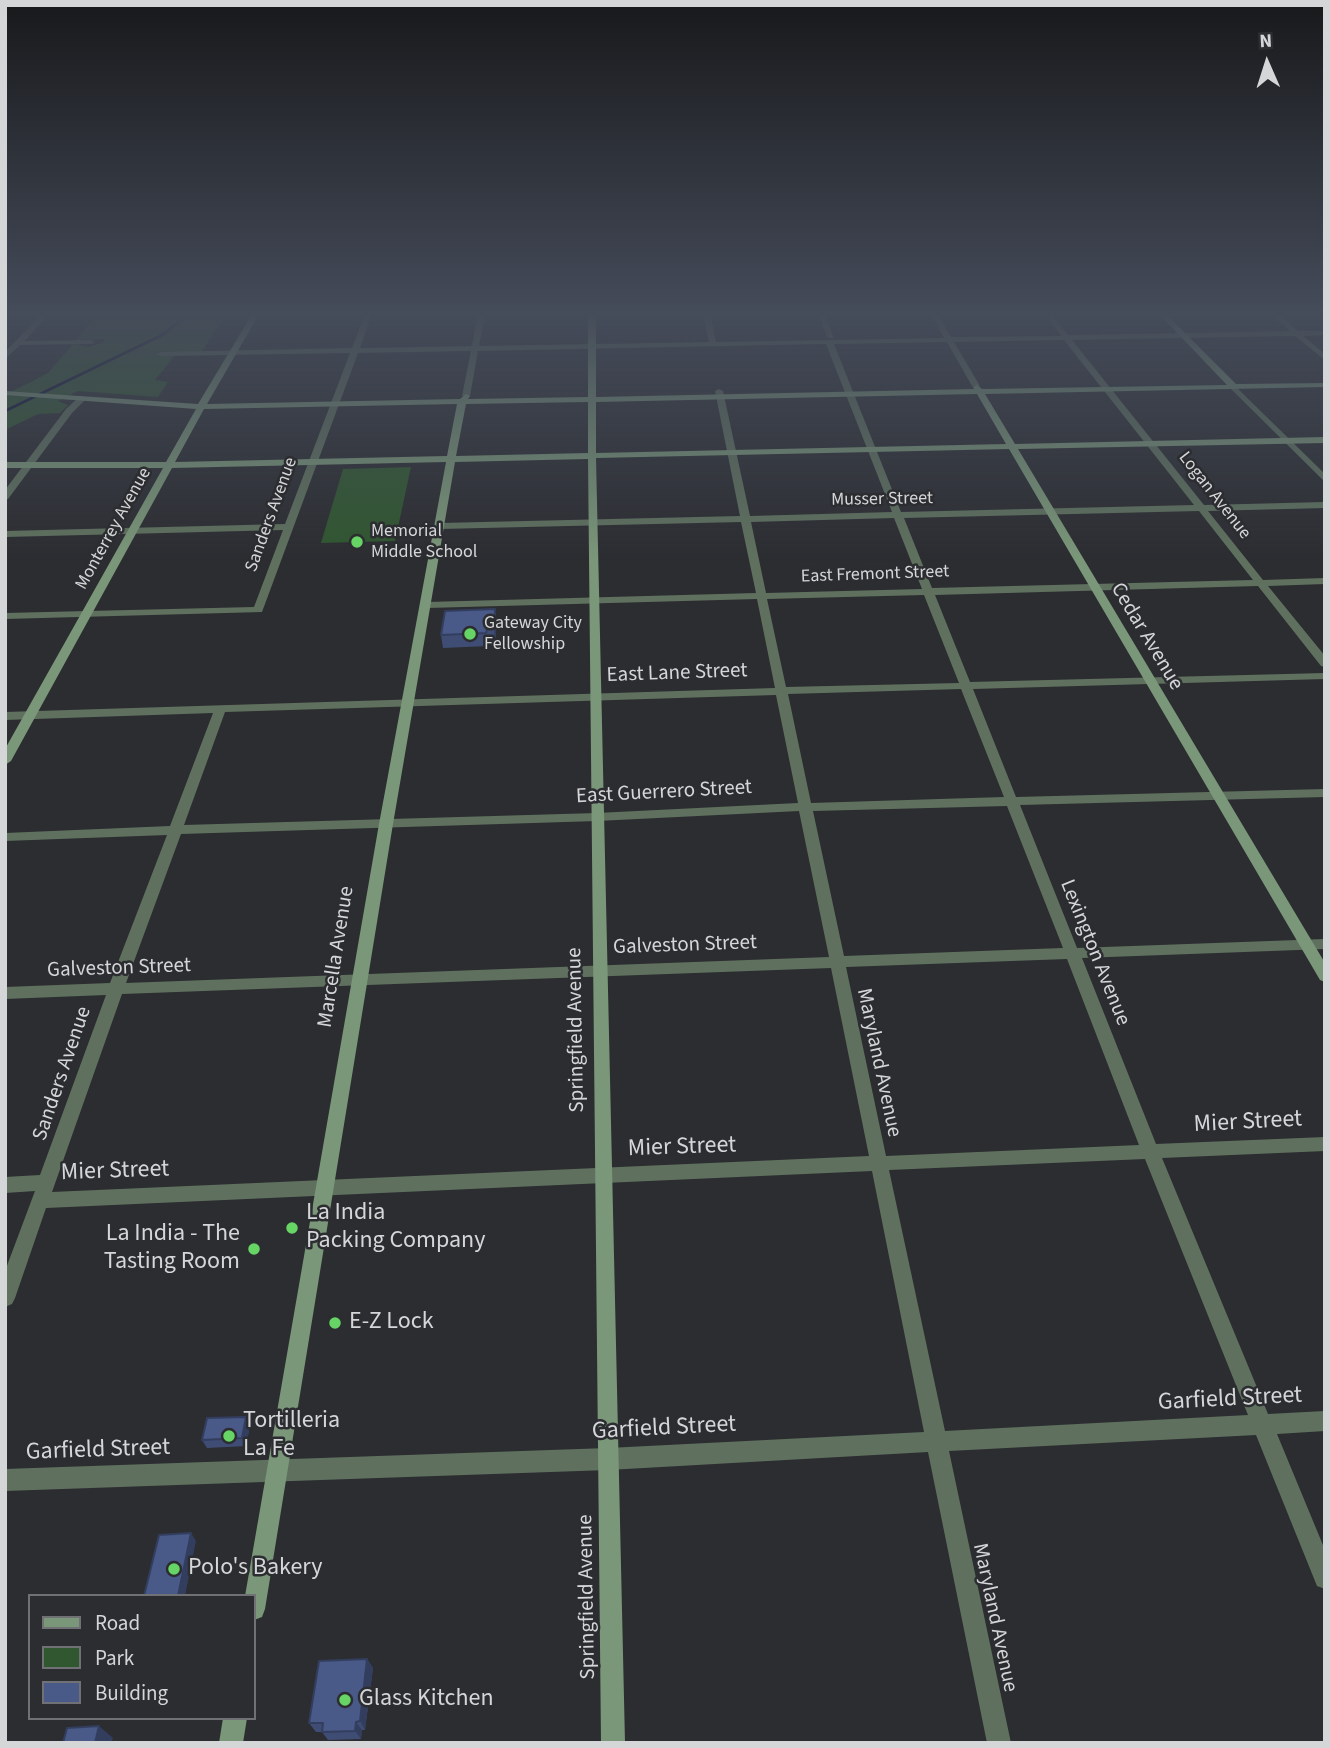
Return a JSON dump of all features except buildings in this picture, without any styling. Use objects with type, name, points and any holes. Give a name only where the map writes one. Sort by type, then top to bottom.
[{"type":"street","points":[[78,398],[202,404],[524,398]]},
{"type":"street","points":[[5,498],[69,411],[83,398]]},
{"type":"street","name":"Monterrey Avenue","points":[[5,761],[206,398]]},
{"type":"street","name":"Sanders Avenue","points":[[86,614],[258,610],[335,398]]},
{"type":"street","name":"Springfield Avenue","points":[[591,398],[613,1743]]},
{"type":"street","name":"Maryland Avenue","points":[[720,398],[999,1743]]},
{"type":"street","name":"Lexington Avenue","points":[[852,398],[1071,953],[1325,1578]]},
{"type":"street","name":"Cedar Avenue","points":[[984,398],[1325,976]]},
{"type":"street","name":"Logan Avenue","points":[[1114,398],[1325,664]]},
{"type":"street","points":[[1245,398],[1325,479]]},
{"type":"street","name":"Marcella Avenue","points":[[256,1597],[386,824],[464,399]]},
{"type":"street","points":[[5,465],[451,459],[1325,440]]},
{"type":"street","name":"Musser Street","points":[[440,526],[1325,505]]},
{"type":"street","points":[[5,534],[288,527]]},
{"type":"street","name":"East Fremont Street","points":[[427,605],[1325,581]]},
{"type":"street","points":[[5,617],[86,614]]},
{"type":"street","name":"East Lane Street","points":[[5,716],[595,696],[1325,676]]},
{"type":"street","name":"Sanders Avenue","points":[[5,1298],[221,708]]},
{"type":"street","name":"East Guerrero Street","points":[[5,837],[597,817],[804,807],[1325,793]]},
{"type":"street","name":"Galveston Street","points":[[5,993],[360,982],[836,961],[1325,944]]},
{"type":"street","name":"Mier Street","points":[[41,1200],[1325,1144]]},
{"type":"street","name":"Mier Street","points":[[5,1185],[47,1182]]},
{"type":"street","name":"Garfield Street","points":[[5,1480],[277,1473],[608,1459],[1325,1422]]},
{"type":"street","points":[[231,1743],[235,1720]]},
{"type":"green space","points":[[5,398],[65,398],[58,401],[68,405],[60,413],[38,414],[5,430]]},
{"type":"green space","points":[[411,467],[395,541],[321,543],[343,469]]},
{"type":"waterway","points":[[5,411],[33,398]]},
{"type":"place","name":"Memorial Middle School","points":[[357,542]]},
{"type":"place","name":"Gateway City Fellowship","points":[[470,634]]},
{"type":"place","name":"La India Packing Company","points":[[292,1228]]},
{"type":"place","name":"La India - The Tasting Room","points":[[254,1249]]},
{"type":"place","name":"E-Z Lock","points":[[335,1323]]},
{"type":"place","name":"Tortilleria La Fe","points":[[229,1436]]},
{"type":"place","name":"Polo's Bakery","points":[[174,1569]]},
{"type":"place","name":"Glass Kitchen","points":[[345,1700]]}]
